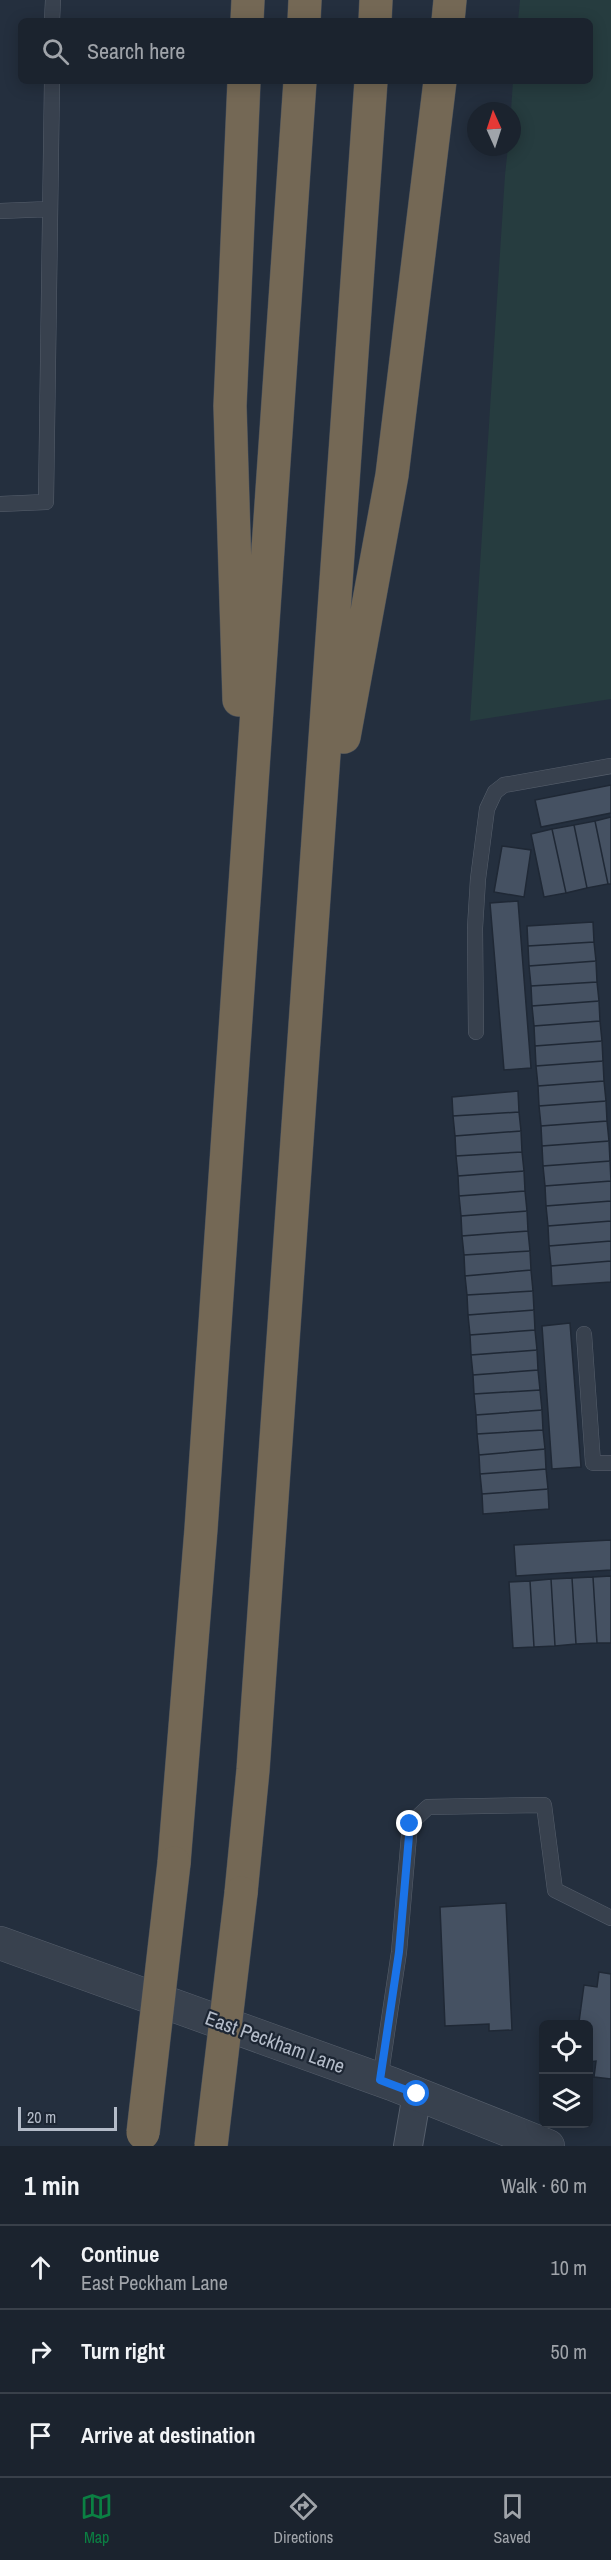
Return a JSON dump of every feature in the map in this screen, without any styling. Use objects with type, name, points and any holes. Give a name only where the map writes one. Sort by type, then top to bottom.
[{"type":"highway","points":[[247,18],[248,0]]},
{"type":"highway","points":[[304,18],[305,0]]},
{"type":"highway","points":[[375,18],[376,0]]},
{"type":"highway","points":[[448,18],[450,0]]},
{"type":"highway","points":[[244,84],[230,406],[244,897]]},
{"type":"highway","points":[[142,2140],[174,1863],[201,1529],[300,84]]},
{"type":"highway","points":[[212,2146],[253,1770],[371,84]]},
{"type":"highway","points":[[314,895],[392,475],[440,84]]},
{"type":"street","name":"East Peckham Lane","points":[[0,1943],[380,2080],[548,2146]]},
{"type":"street","points":[[408,2146],[417,2094]]},
{"type":"lane","points":[[52,18],[53,0]]},
{"type":"lane","points":[[0,504],[46,502],[51,84]]},
{"type":"lane","points":[[0,211],[50,209]]},
{"type":"lane","points":[[476,1032],[475,928],[478,879],[487,809],[495,792],[504,785],[611,766]]},
{"type":"lane","points":[[584,1334],[592,1463],[611,1463]]},
{"type":"lane","points":[[380,2080],[399,1952],[410,1824],[428,1807],[544,1806],[555,1890],[611,1918]]},
{"type":"green space","points":[[520,0],[611,0],[611,699],[470,721],[505,175],[507,156],[521,156],[521,102],[512,102],[513,84],[593,84],[593,18],[518,18]]},
{"type":"building","points":[[611,785],[611,813],[541,827],[535,800]]},
{"type":"building","points":[[611,817],[611,884],[608,884],[595,821]]},
{"type":"building","points":[[595,821],[608,884],[587,888],[574,825]]},
{"type":"building","points":[[574,825],[587,888],[566,893],[552,829]]},
{"type":"building","points":[[552,829],[566,893],[544,897],[531,834]]},
{"type":"building","points":[[502,846],[531,850],[524,897],[494,892]]},
{"type":"building","points":[[518,901],[531,1068],[504,1070],[490,903]]},
{"type":"building","points":[[593,922],[594,942],[528,946],[527,926]]},
{"type":"building","points":[[594,942],[596,961],[529,966],[528,946]]},
{"type":"building","points":[[596,961],[597,982],[531,986],[529,966]]},
{"type":"building","points":[[597,982],[599,1001],[532,1006],[531,986]]},
{"type":"building","points":[[599,1001],[600,1021],[534,1026],[532,1006]]},
{"type":"building","points":[[600,1021],[602,1041],[535,1046],[534,1026]]},
{"type":"building","points":[[602,1041],[603,1061],[536,1066],[535,1046]]},
{"type":"building","points":[[603,1061],[604,1081],[538,1086],[536,1066]]},
{"type":"building","points":[[604,1081],[606,1101],[539,1106],[538,1086]]},
{"type":"building","points":[[518,1091],[519,1112],[453,1116],[452,1097]]},
{"type":"building","points":[[606,1101],[607,1121],[541,1126],[539,1106]]},
{"type":"building","points":[[519,1112],[521,1131],[455,1136],[453,1116]]},
{"type":"building","points":[[607,1121],[609,1141],[542,1146],[541,1126]]},
{"type":"building","points":[[521,1131],[522,1152],[456,1156],[455,1136]]},
{"type":"building","points":[[609,1141],[610,1161],[543,1166],[542,1146]]},
{"type":"building","points":[[522,1152],[524,1171],[458,1176],[456,1156]]},
{"type":"building","points":[[610,1161],[611,1181],[545,1186],[543,1166]]},
{"type":"building","points":[[524,1171],[525,1191],[459,1196],[458,1176]]},
{"type":"building","points":[[611,1181],[611,1201],[546,1206],[545,1186]]},
{"type":"building","points":[[525,1191],[527,1211],[461,1216],[459,1196]]},
{"type":"building","points":[[611,1201],[611,1221],[548,1226],[546,1206]]},
{"type":"building","points":[[527,1211],[528,1231],[462,1236],[461,1216]]},
{"type":"building","points":[[611,1221],[611,1241],[549,1246],[548,1226]]},
{"type":"building","points":[[528,1231],[530,1251],[464,1255],[462,1236]]},
{"type":"building","points":[[611,1241],[611,1261],[551,1266],[549,1246]]},
{"type":"building","points":[[530,1251],[531,1270],[465,1276],[464,1255]]},
{"type":"building","points":[[611,1261],[611,1282],[552,1286],[551,1266]]},
{"type":"building","points":[[531,1270],[533,1291],[467,1295],[465,1276]]},
{"type":"building","points":[[533,1291],[534,1310],[468,1315],[467,1295]]},
{"type":"building","points":[[534,1310],[535,1330],[470,1335],[468,1315]]},
{"type":"building","points":[[570,1323],[581,1467],[552,1469],[542,1326]]},
{"type":"building","points":[[535,1330],[537,1350],[471,1355],[470,1335]]},
{"type":"building","points":[[537,1350],[538,1370],[473,1375],[471,1355]]},
{"type":"building","points":[[538,1370],[540,1390],[474,1394],[473,1375]]},
{"type":"building","points":[[540,1390],[542,1410],[476,1415],[474,1394]]},
{"type":"building","points":[[542,1410],[543,1430],[477,1434],[476,1415]]},
{"type":"building","points":[[543,1430],[545,1449],[479,1455],[477,1434]]},
{"type":"building","points":[[545,1449],[546,1469],[480,1474],[479,1455]]},
{"type":"building","points":[[546,1469],[548,1489],[482,1494],[480,1474]]},
{"type":"building","points":[[548,1489],[549,1509],[483,1514],[482,1494]]},
{"type":"building","points":[[611,1540],[611,1570],[516,1576],[514,1545]]},
{"type":"building","points":[[611,1576],[611,1643],[597,1643],[593,1577]]},
{"type":"building","points":[[593,1577],[597,1643],[576,1644],[572,1578]]},
{"type":"building","points":[[572,1578],[576,1644],[555,1646],[551,1579]]},
{"type":"building","points":[[551,1579],[555,1646],[534,1647],[530,1581]]},
{"type":"building","points":[[530,1581],[534,1647],[513,1648],[509,1582]]},
{"type":"building","points":[[506,1903],[512,2030],[489,2031],[489,2024],[445,2026],[440,1907]]},
{"type":"building","points":[[599,1972],[611,1974],[611,2079],[594,2077],[596,2061],[593,2061],[593,2020],[579,2020],[584,1985],[597,1987]]},
{"type":"route","points":[[410,1824],[399,1952],[380,2080],[417,2094]]}]
